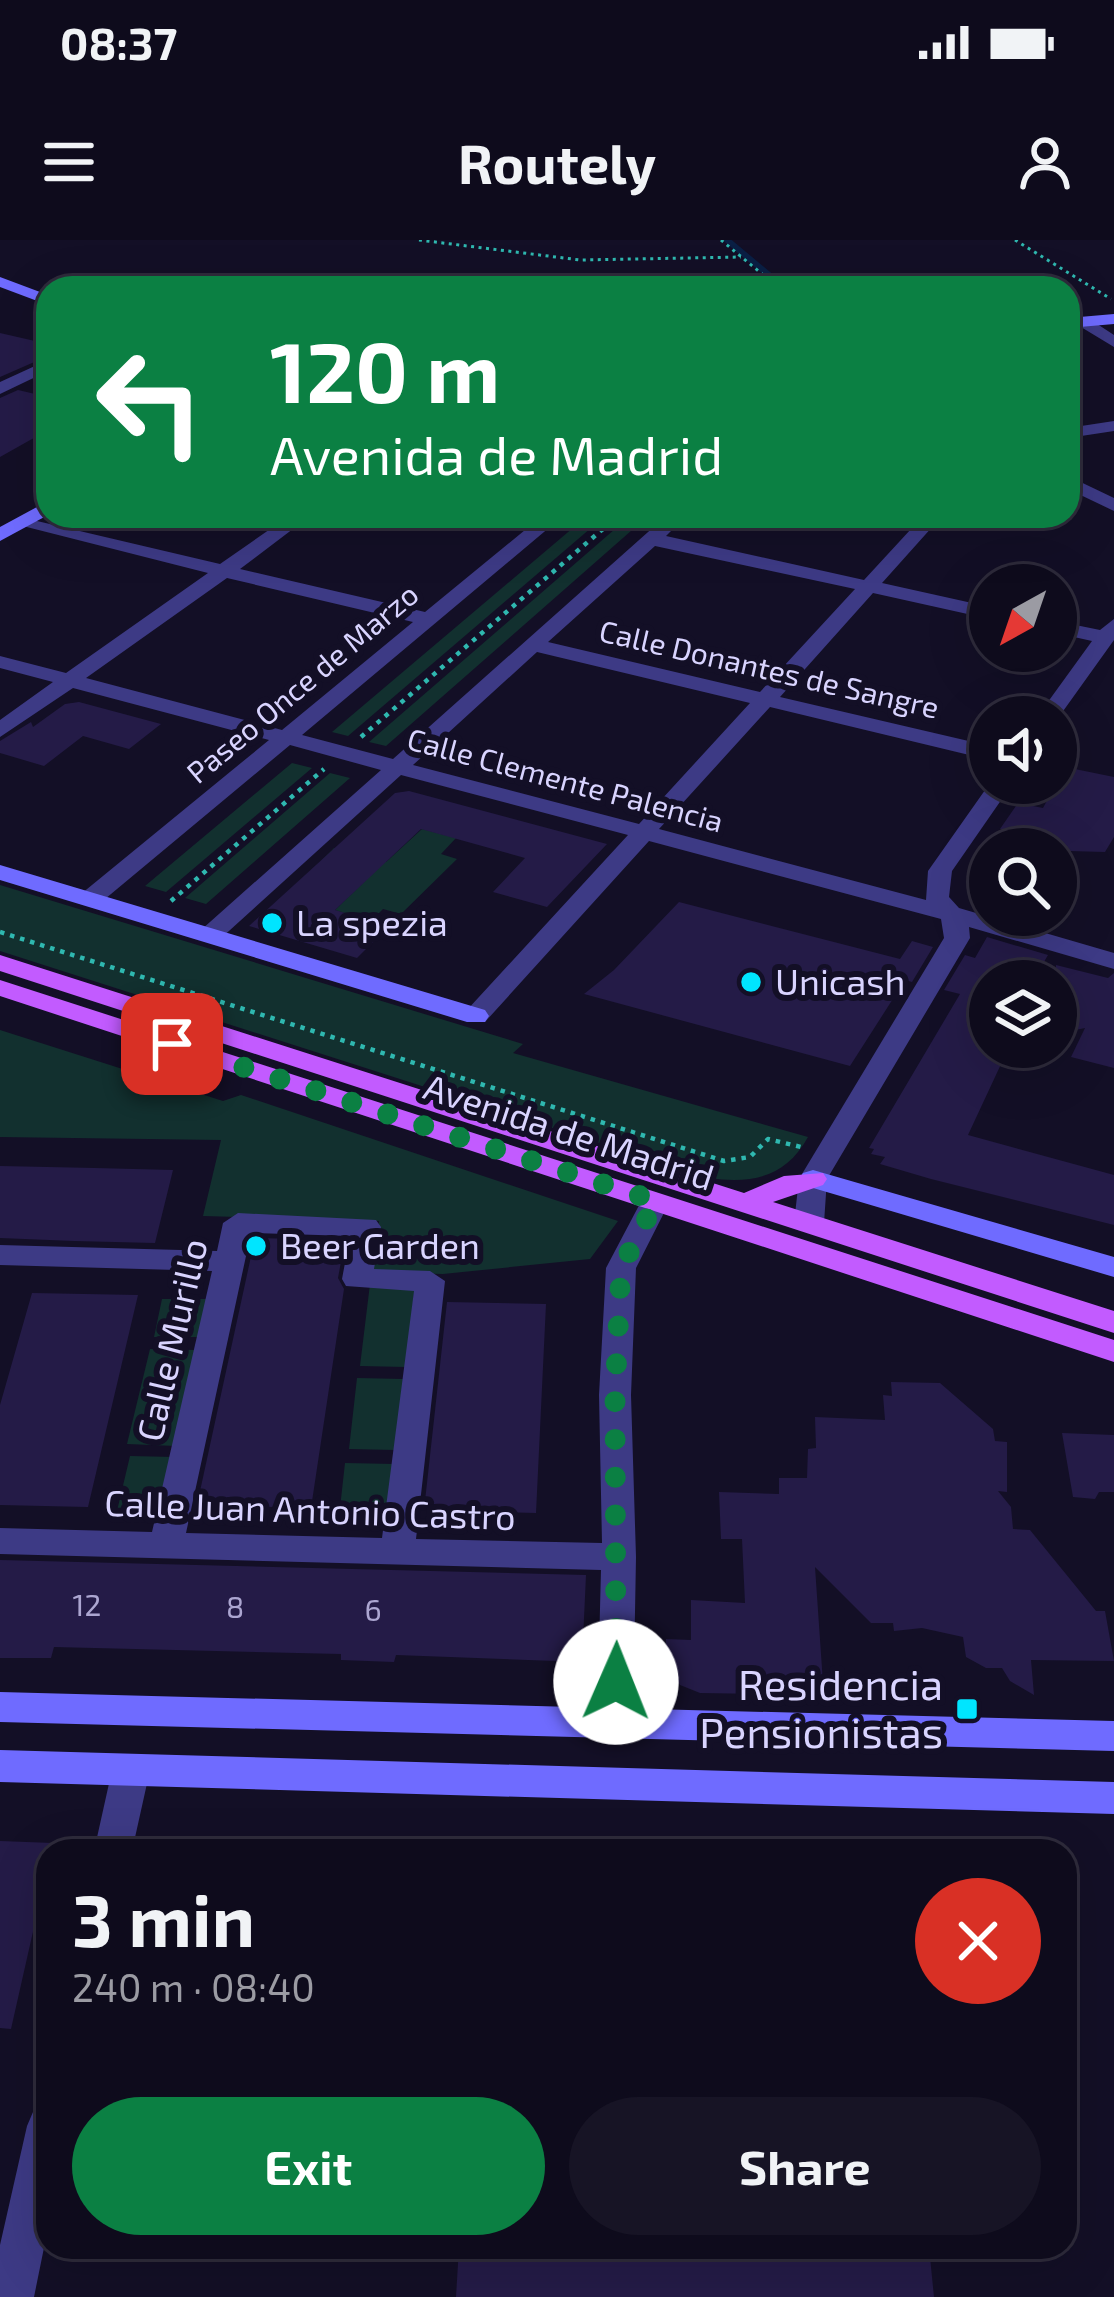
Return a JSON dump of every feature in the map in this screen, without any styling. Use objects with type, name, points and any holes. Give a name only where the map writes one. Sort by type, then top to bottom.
[{"type":"main road","name":"Avenida de Madrid","points":[[0,963],[1114,1322]]},
{"type":"main road","name":"Avenida de Madrid","points":[[0,988],[1114,1351]]},
{"type":"main road","points":[[745,1204],[784,1184],[813,1179]]},
{"type":"street","points":[[0,282],[36,296]]},
{"type":"street","points":[[0,292],[36,306]]},
{"type":"street","points":[[1080,317],[1114,310]]},
{"type":"street","points":[[1080,323],[1114,342]]},
{"type":"street","points":[[0,360],[36,366]]},
{"type":"street","points":[[0,389],[36,371]]},
{"type":"street","points":[[1080,431],[1114,426]]},
{"type":"street","points":[[1080,488],[1114,505]]},
{"type":"street","points":[[0,535],[36,499]]},
{"type":"street","points":[[44,528],[428,620]]},
{"type":"street","points":[[0,730],[285,528]]},
{"type":"street","name":"Paseo Once de Marzo","points":[[90,899],[536,528]]},
{"type":"street","points":[[210,935],[663,528]]},
{"type":"street","points":[[0,872],[476,1016],[922,528]]},
{"type":"street","points":[[651,539],[969,608]]},
{"type":"street","points":[[1077,629],[1109,631]]},
{"type":"street","points":[[1063,696],[1109,631]]},
{"type":"street","name":"Calle Donantes de Sangre","points":[[533,645],[969,749]]},
{"type":"street","name":"Calle Clemente Palencia","points":[[0,662],[948,913],[1114,962]]},
{"type":"street","points":[[809,1223],[813,1179],[953,947],[958,928],[937,898],[940,871],[987,804]]},
{"type":"street","points":[[813,1179],[1114,1267]]},
{"type":"street","points":[[615,1723],[619,1557],[615,1395],[621,1268],[656,1201]]},
{"type":"street","name":"Calle Murillo","points":[[166,1545],[238,1223],[366,1227],[357,1279],[430,1281],[397,1551]]},
{"type":"street","points":[[0,1255],[229,1262]]},
{"type":"street","name":"Calle Juan Antonio Castro","points":[[0,1541],[619,1557]]},
{"type":"street","points":[[0,1707],[1114,1736]]},
{"type":"street","points":[[0,1766],[1114,1798]]},
{"type":"street","points":[[116,1839],[131,1770]]},
{"type":"street","points":[[11,2297],[36,2181]]},
{"type":"path","points":[[419,240],[544,258],[741,257]]},
{"type":"path","points":[[722,240],[764,276]]},
{"type":"path","points":[[1015,240],[1066,276]]},
{"type":"path","points":[[1080,286],[1114,310]]},
{"type":"path","points":[[152,918],[604,528]]},
{"type":"path","points":[[0,932],[724,1162],[756,1156],[768,1139],[803,1148]]},
{"type":"green space","points":[[573,528],[591,528],[348,736],[332,732]]},
{"type":"green space","points":[[616,528],[634,528],[386,746],[369,742]]},
{"type":"green space","points":[[292,763],[312,768],[166,892],[145,886]]},
{"type":"green space","points":[[330,773],[350,778],[206,904],[185,898]]},
{"type":"green space","points":[[422,829],[456,838],[441,854],[457,859],[401,914],[383,909],[371,921],[335,910],[372,874],[322,860],[334,848],[386,862]]},
{"type":"green space","points":[[0,885],[523,1044],[513,1053],[808,1137],[789,1161],[767,1175],[709,1178],[0,951]]},
{"type":"green space","points":[[0,1030],[223,1101],[241,1095],[618,1221],[590,1259],[443,1274],[373,1272],[379,1221],[203,1216],[221,1140],[0,1137]]},
{"type":"green space","points":[[370,1284],[415,1285],[406,1367],[360,1366]]},
{"type":"green space","points":[[162,1299],[207,1299],[200,1337],[154,1337]]},
{"type":"green space","points":[[150,1349],[197,1350],[176,1446],[127,1444]]},
{"type":"green space","points":[[357,1378],[403,1379],[396,1450],[349,1449]]},
{"type":"green space","points":[[130,1456],[174,1457],[163,1512],[117,1511]]},
{"type":"green space","points":[[345,1463],[394,1464],[389,1509],[340,1508]]},
{"type":"building","points":[[0,333],[36,341],[36,361],[0,377]]},
{"type":"building","points":[[18,390],[36,394],[36,437],[0,457],[0,398]]},
{"type":"building","points":[[79,702],[161,724],[129,749],[83,736],[44,766],[0,753],[0,741],[31,722],[33,727],[65,704]]},
{"type":"building","points":[[1077,769],[1114,777],[1114,837],[1105,852],[1077,851],[1077,828],[1001,828],[1017,804],[1043,808],[1045,804],[1077,804]]},
{"type":"building","points":[[409,791],[607,844],[547,907],[493,892],[525,858],[421,829],[335,910],[389,926],[357,958],[249,926],[395,793]]},
{"type":"building","name":"Unicash","points":[[679,902],[900,959],[912,941],[933,947],[912,982],[905,980],[850,1066],[584,994],[614,970]]},
{"type":"building","points":[[987,937],[1048,955],[1045,960],[969,960],[969,1068],[999,1068],[968,1135],[1114,1175],[1114,1225],[931,1179],[880,1164],[885,1157],[871,1154],[874,1149],[869,1148],[960,994],[944,990],[965,955],[975,958]]},
{"type":"building","points":[[1077,970],[1108,978],[1114,973],[1114,1068],[1077,1059],[1085,1028],[1077,1030]]},
{"type":"building","points":[[0,1166],[173,1170],[155,1243],[0,1238]]},
{"type":"building","points":[[255,1238],[345,1240],[338,1278],[344,1289],[311,1508],[197,1505]]},
{"type":"building","points":[[32,1293],[138,1295],[88,1507],[0,1505],[0,1405]]},
{"type":"building","points":[[447,1302],[546,1304],[536,1513],[424,1510]]},
{"type":"building","points":[[891,1382],[940,1383],[993,1429],[995,1441],[1007,1442],[1007,1492],[998,1491],[1011,1507],[1013,1529],[1030,1530],[1096,1611],[1105,1611],[1114,1661],[1031,1660],[1034,1695],[1010,1681],[1002,1668],[986,1668],[966,1657],[963,1637],[922,1628],[894,1631],[893,1623],[871,1623],[815,1567],[823,1683],[762,1682],[762,1694],[700,1693],[680,1685],[666,1667],[666,1639],[691,1640],[691,1600],[745,1603],[742,1539],[721,1539],[719,1492],[779,1494],[779,1478],[807,1478],[808,1449],[816,1448],[815,1417],[885,1420],[883,1395],[892,1396]]},
{"type":"building","points":[[1062,1433],[1114,1435],[1114,1492],[1099,1492],[1095,1499],[1073,1497]]},
{"type":"building","points":[[0,1560],[586,1575],[582,1662],[396,1655],[394,1662],[341,1660],[341,1654],[54,1647],[51,1658],[0,1658]]},
{"type":"building","points":[[0,1841],[36,1842],[36,1918],[11,2029],[0,2028]]},
{"type":"building","points":[[458,2259],[930,2259],[934,2297],[456,2297]]},
{"type":"waterway","points":[[727,240],[770,276]]},
{"type":"place","name":"La spezia","points":[[272,923]]},
{"type":"place","name":"Unicash","points":[[751,982]]},
{"type":"place","name":"Beer Garden","points":[[256,1246]]},
{"type":"place","name":"Residencia Pensionistas","points":[[967,1709]]},
{"type":"route","points":[[172,1044],[656,1201],[621,1268],[615,1395],[616,1682]]}]
